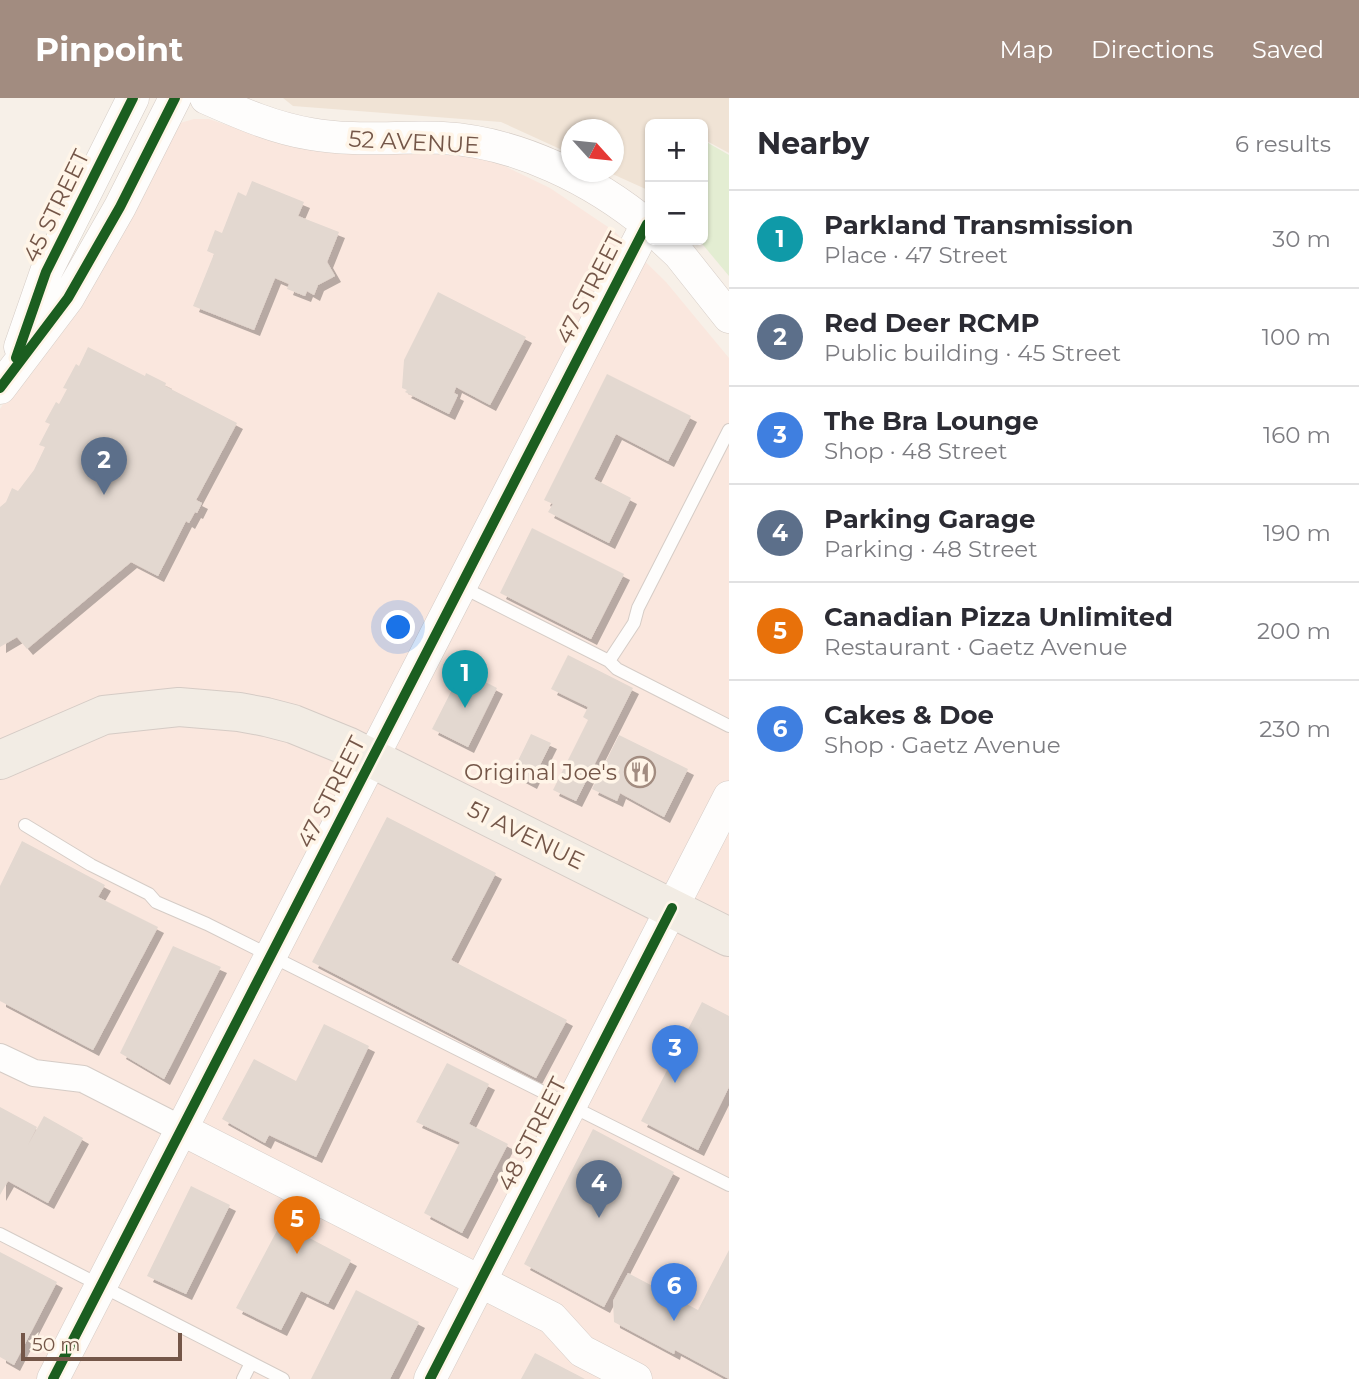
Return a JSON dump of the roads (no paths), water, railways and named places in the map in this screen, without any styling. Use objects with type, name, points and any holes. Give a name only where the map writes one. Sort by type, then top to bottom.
[{"type":"main road","name":"51 AVENUE","points":[[0,760],[104,715],[179,708],[239,712],[280,720],[321,734],[372,758],[729,937]]},
{"type":"street","name":"45 STREET","points":[[5,381],[46,272],[133,98]]},
{"type":"street","name":"45 STREET","points":[[5,381],[68,298],[120,207],[175,98]]},
{"type":"street","name":"52 AVENUE","points":[[206,98],[253,119],[309,134],[354,139],[447,138],[506,150],[577,179],[645,224]]},
{"type":"street","name":"47 STREET","points":[[53,1379],[460,586],[646,245]]},
{"type":"street","name":"52 AVENUE","points":[[670,245],[729,317]]},
{"type":"street","name":"48 STREET","points":[[430,1379],[729,797]]},
{"type":"street","points":[[0,1057],[34,1073],[83,1079],[552,1318],[582,1351],[636,1379]]},
{"type":"lane","points":[[609,661],[634,623],[638,608],[729,430]]},
{"type":"lane","points":[[460,586],[609,661],[617,669],[729,726]]},
{"type":"lane","points":[[25,825],[91,865],[149,894],[156,902],[207,924],[729,1185]]},
{"type":"lane","points":[[0,1234],[283,1379]]},
{"type":"lane","points":[[243,1379],[251,1363]]},
{"type":"place","name":"Red Deer RCMP","points":[[104,495]]},
{"type":"place","name":"Parkland Transmission","points":[[465,708]]},
{"type":"place","name":"Original Joe's","points":[[640,772]]},
{"type":"place","name":"The Bra Lounge","points":[[675,1083]]},
{"type":"place","name":"Parking Garage","points":[[599,1218]]},
{"type":"place","name":"Canadian Pizza Unlimited","points":[[297,1254]]},
{"type":"place","name":"Cakes & Doe","points":[[674,1321]]}]
